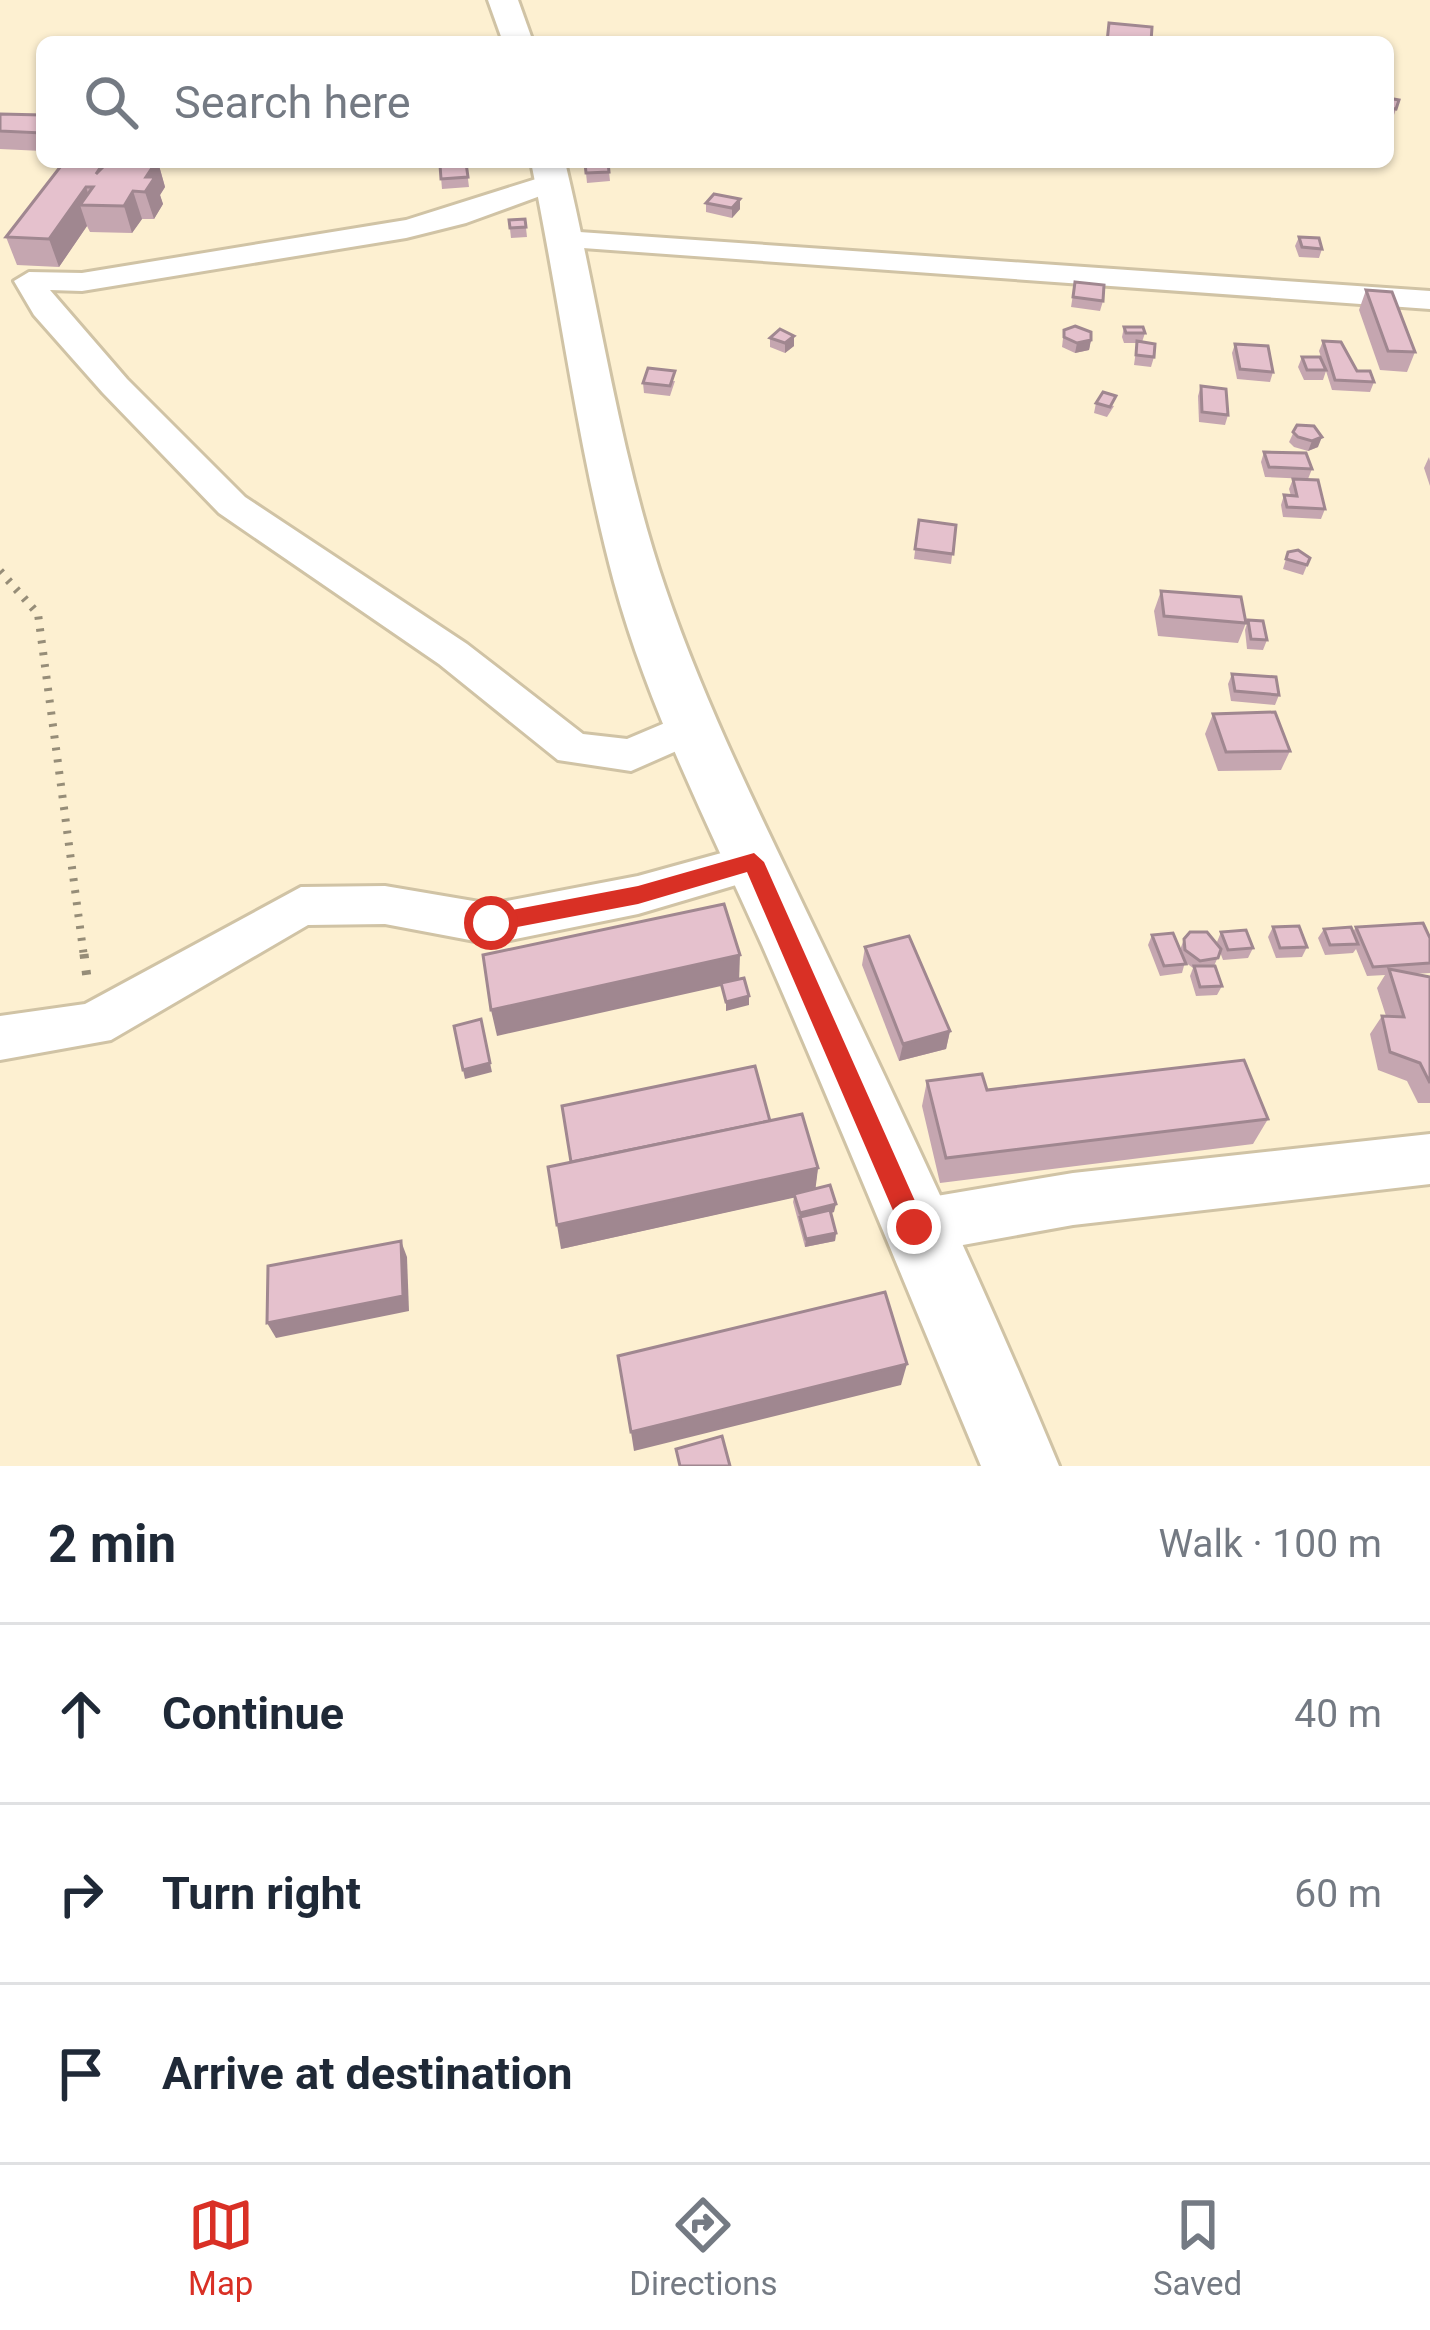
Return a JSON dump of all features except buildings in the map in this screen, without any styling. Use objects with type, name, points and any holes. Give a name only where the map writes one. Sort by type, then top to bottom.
[{"type":"street","points":[[503,0],[516,36]]},
{"type":"street","points":[[691,728],[631,755],[572,748],[453,654],[232,506],[115,386],[45,308],[28,281],[82,282],[406,229],[456,218],[550,172],[586,364],[639,584],[691,728],[1020,1466]]},
{"type":"street","points":[[565,239],[1430,300]]},
{"type":"street","points":[[0,1038],[93,1025],[302,906],[386,904],[491,923],[638,895],[754,862]]},
{"type":"street","points":[[914,1227],[1073,1199],[1430,1159]]},
{"type":"path","points":[[0,571],[38,614],[93,1025]]},
{"type":"route","points":[[491,923],[638,895],[754,862],[914,1227]]}]
